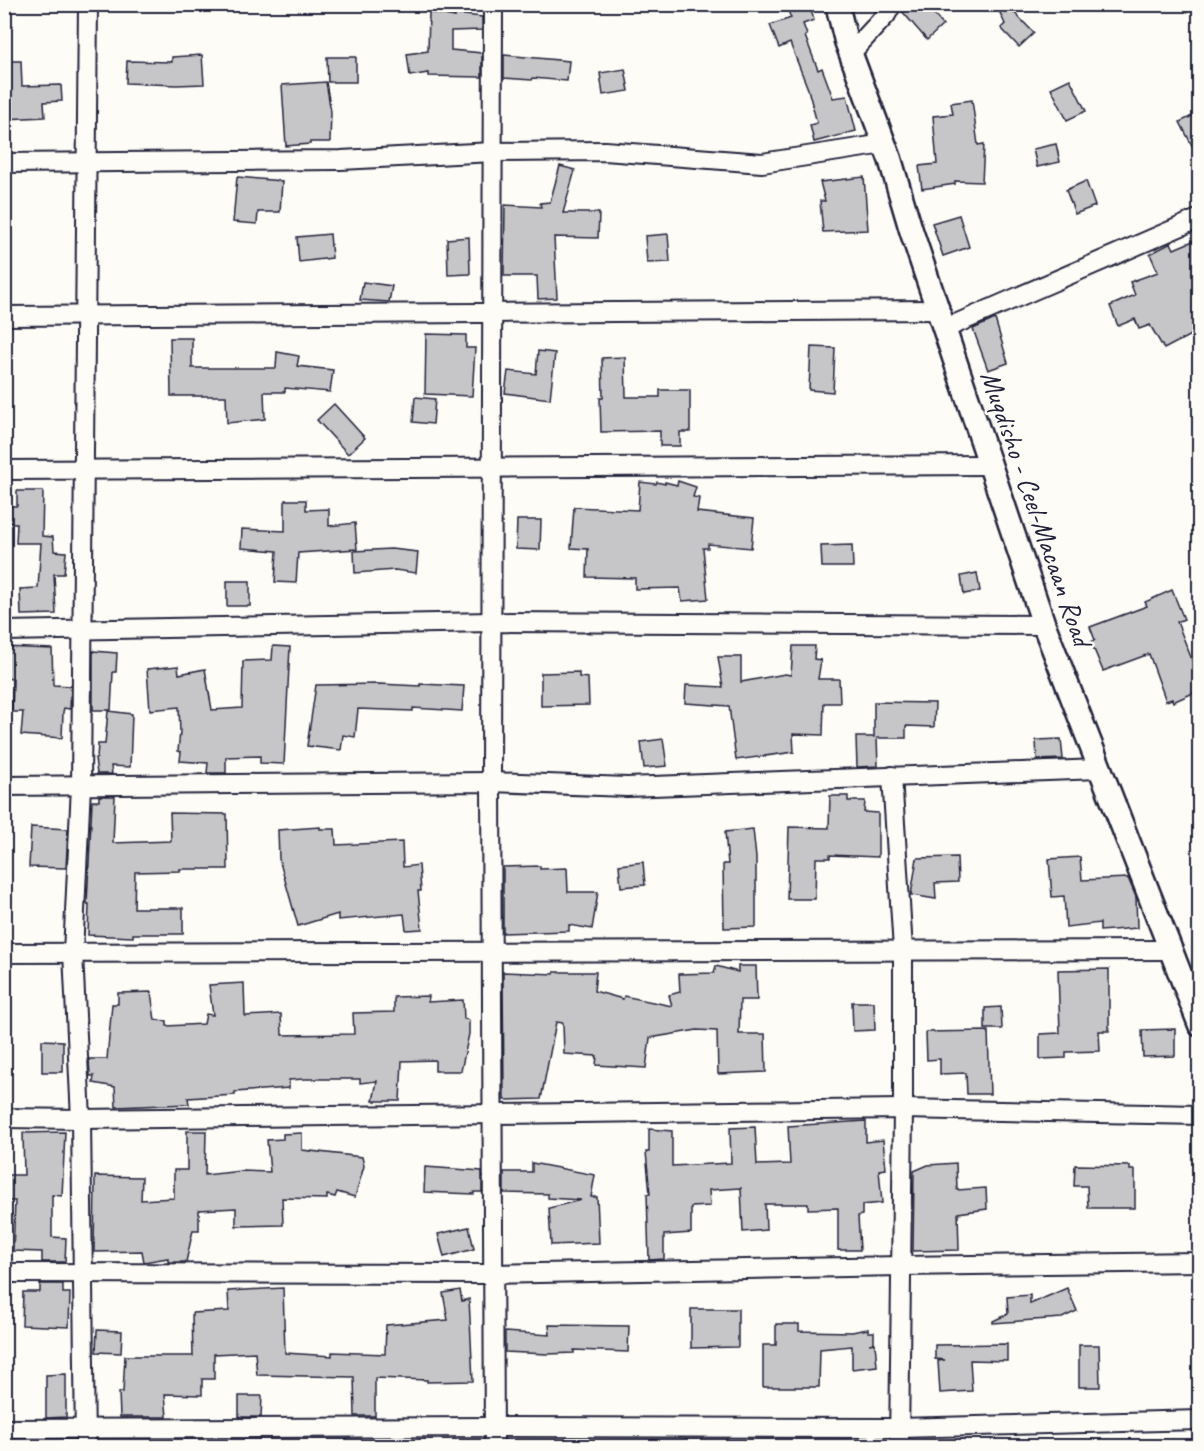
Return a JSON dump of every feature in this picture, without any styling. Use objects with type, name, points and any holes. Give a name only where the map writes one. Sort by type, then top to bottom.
[{"type":"street","points":[[85,1437],[81,1119],[73,953],[81,786],[88,4]]},
{"type":"street","points":[[493,4],[491,782],[494,1446]]},
{"type":"street","name":"Muqdisho - Ceel-Macaan Road","points":[[837,4],[851,53],[884,144],[1044,625],[1200,1025]]},
{"type":"street","points":[[851,53],[886,15],[892,4]]},
{"type":"street","points":[[4,163],[341,160],[493,152],[605,151],[762,163],[884,144]]},
{"type":"street","points":[[4,316],[492,313],[941,319],[1200,218]]},
{"type":"street","points":[[4,470],[990,465]]},
{"type":"street","points":[[4,631],[492,622],[1044,625]]},
{"type":"street","points":[[4,786],[491,782],[627,787],[1100,769]]},
{"type":"street","points":[[892,776],[903,950],[899,1437]]},
{"type":"street","points":[[4,953],[1170,950]]},
{"type":"street","points":[[4,1118],[903,1109],[1200,1115]]},
{"type":"street","points":[[4,1273],[493,1274],[1200,1262]]},
{"type":"street","points":[[4,1429],[85,1437],[494,1427],[899,1437],[1200,1420]]},
{"type":"building","points":[[809,4],[814,20],[803,24],[807,35],[805,36],[818,70],[822,68],[833,98],[847,96],[856,131],[814,142],[810,125],[817,123],[808,89],[790,43],[779,48],[770,25],[791,18],[788,11]]},
{"type":"building","points":[[903,4],[925,4],[943,25],[927,40],[901,10]]},
{"type":"building","points":[[996,4],[1006,4],[1034,33],[1019,47],[1001,28],[1005,24]]},
{"type":"building","points":[[429,12],[455,17],[455,14],[482,17],[482,30],[451,31],[451,50],[482,53],[482,77],[428,76],[428,73],[410,76],[407,54],[428,51]]},
{"type":"building","points":[[202,55],[204,84],[126,83],[127,61],[172,62],[172,57]]},
{"type":"building","points":[[504,55],[569,61],[567,81],[504,78]]},
{"type":"building","points":[[327,57],[356,57],[356,82],[328,82]]},
{"type":"building","points":[[4,61],[21,61],[22,86],[61,85],[62,101],[44,102],[45,117],[4,119]]},
{"type":"building","points":[[625,69],[629,91],[603,95],[600,73]]},
{"type":"building","points":[[1070,79],[1086,111],[1067,120],[1051,88]]},
{"type":"building","points":[[326,82],[331,112],[330,142],[310,142],[310,144],[286,146],[282,85]]},
{"type":"building","points":[[972,100],[978,145],[984,144],[982,182],[955,181],[955,184],[922,189],[919,166],[937,164],[933,116],[953,114],[951,103]]},
{"type":"building","points":[[1200,112],[1200,161],[1180,122]]},
{"type":"building","points":[[1056,144],[1060,162],[1037,167],[1033,149]]},
{"type":"building","points":[[560,166],[575,170],[563,213],[599,213],[598,238],[554,237],[557,298],[538,299],[537,276],[504,276],[505,205],[541,207],[540,203],[550,202]]},
{"type":"building","points":[[237,177],[282,181],[280,212],[258,212],[257,224],[233,222]]},
{"type":"building","points":[[864,177],[868,230],[823,232],[820,201],[825,201],[820,182]]},
{"type":"building","points":[[1086,181],[1095,206],[1075,214],[1066,190]]},
{"type":"building","points":[[959,215],[969,247],[943,256],[932,223]]},
{"type":"building","points":[[330,234],[332,258],[299,262],[297,237]]},
{"type":"building","points":[[668,234],[670,262],[647,263],[645,236]]},
{"type":"building","points":[[469,237],[470,274],[448,275],[447,239]]},
{"type":"building","points":[[1200,238],[1200,330],[1164,349],[1150,325],[1139,329],[1135,319],[1118,326],[1110,306],[1135,295],[1130,282],[1158,272],[1150,254],[1171,243],[1174,249]]},
{"type":"building","points":[[363,282],[392,286],[389,302],[360,300]]},
{"type":"building","points":[[995,319],[1008,363],[988,370],[973,329]]},
{"type":"building","points":[[426,334],[466,335],[466,348],[475,348],[472,396],[425,394]]},
{"type":"building","points":[[170,338],[192,338],[192,368],[276,368],[277,352],[299,356],[297,366],[333,370],[330,392],[285,388],[285,392],[264,392],[265,419],[227,423],[226,396],[171,396]]},
{"type":"building","points":[[811,347],[835,348],[833,392],[809,390]]},
{"type":"building","points":[[538,351],[555,353],[550,399],[505,393],[508,371],[536,374]]},
{"type":"building","points":[[625,357],[626,397],[660,397],[660,390],[690,390],[690,432],[680,432],[680,446],[660,446],[660,431],[601,432],[602,358]]},
{"type":"building","points":[[415,397],[435,399],[433,424],[413,422]]},
{"type":"building","points":[[334,404],[365,438],[348,454],[317,420]]},
{"type":"building","points":[[678,481],[696,487],[693,497],[699,498],[697,512],[754,518],[751,548],[708,544],[708,548],[703,548],[708,599],[682,601],[680,588],[635,589],[635,578],[587,577],[588,549],[571,548],[574,507],[638,510],[640,482],[665,484],[665,482],[677,485]]},
{"type":"building","points":[[17,491],[43,491],[42,536],[53,537],[54,551],[66,552],[64,574],[54,574],[56,614],[21,615],[20,589],[38,588],[41,543],[16,543],[17,523],[4,523],[4,506],[17,506]]},
{"type":"building","points":[[285,500],[306,500],[306,510],[329,509],[329,526],[355,523],[357,549],[298,553],[296,583],[275,582],[277,551],[241,548],[242,529],[285,531]]},
{"type":"building","points":[[517,520],[541,520],[540,550],[516,549]]},
{"type":"building","points":[[852,545],[853,567],[822,567],[821,546]]},
{"type":"building","points":[[391,549],[418,552],[416,573],[395,570],[355,573],[354,551]]},
{"type":"building","points":[[977,573],[980,591],[964,594],[961,576]]},
{"type":"building","points":[[227,581],[250,581],[250,606],[227,606]]},
{"type":"building","points":[[1172,590],[1184,619],[1177,622],[1200,680],[1200,690],[1173,702],[1172,699],[1166,701],[1149,654],[1103,671],[1091,642],[1095,640],[1090,627],[1147,606],[1145,602]]},
{"type":"building","points":[[273,646],[290,647],[284,764],[260,763],[260,756],[226,757],[226,773],[207,773],[208,763],[180,761],[181,752],[178,751],[179,707],[150,710],[147,669],[178,666],[179,674],[205,669],[212,710],[242,708],[243,661],[272,660]]},
{"type":"building","points":[[793,646],[815,646],[814,659],[821,660],[818,679],[839,679],[840,703],[824,703],[823,735],[793,734],[794,752],[736,760],[729,706],[685,703],[686,685],[723,687],[718,657],[741,657],[741,682],[785,674],[791,675]]},
{"type":"building","points":[[4,647],[52,649],[53,685],[71,686],[70,709],[64,708],[63,712],[62,738],[21,735],[23,712],[12,712],[13,679],[4,678]]},
{"type":"building","points":[[93,651],[117,653],[116,672],[113,672],[111,710],[93,710]]},
{"type":"building","points":[[579,672],[579,677],[588,678],[589,705],[541,706],[541,673]]},
{"type":"building","points":[[316,685],[464,686],[462,711],[413,708],[413,711],[358,709],[355,737],[343,735],[341,750],[307,746]]},
{"type":"building","points":[[874,702],[935,703],[934,727],[906,726],[906,738],[877,738],[878,766],[857,767],[856,737],[874,737]]},
{"type":"building","points":[[108,711],[132,714],[130,767],[111,766],[112,774],[97,774],[95,758],[97,758],[98,744],[105,744]]},
{"type":"building","points":[[663,739],[667,766],[644,768],[641,742]]},
{"type":"building","points":[[1061,739],[1063,759],[1037,760],[1036,740]]},
{"type":"building","points":[[99,796],[115,796],[113,843],[171,841],[170,813],[227,814],[228,869],[135,872],[134,908],[183,908],[183,934],[133,934],[133,937],[88,935],[89,904],[87,904],[92,801],[99,801]]},
{"type":"building","points":[[830,796],[848,796],[848,801],[865,801],[864,812],[878,813],[878,857],[830,855],[830,858],[816,858],[815,899],[787,899],[789,827],[829,828]]},
{"type":"building","points":[[31,827],[68,829],[66,868],[29,867]]},
{"type":"building","points":[[320,827],[320,829],[335,829],[336,845],[402,842],[403,867],[419,865],[421,891],[418,891],[422,929],[406,930],[404,914],[338,920],[338,914],[298,926],[279,859],[278,830]]},
{"type":"building","points":[[753,829],[756,858],[756,927],[724,928],[723,864],[728,864],[725,832]]},
{"type":"building","points":[[957,857],[958,882],[935,883],[936,899],[911,895],[917,858]]},
{"type":"building","points":[[1080,857],[1082,880],[1128,878],[1136,897],[1137,928],[1100,931],[1100,923],[1066,927],[1064,896],[1052,897],[1049,859]]},
{"type":"building","points":[[643,862],[645,885],[621,887],[619,865]]},
{"type":"building","points":[[540,866],[540,869],[567,868],[568,892],[598,892],[592,929],[569,925],[569,931],[503,933],[503,867]]},
{"type":"building","points":[[716,966],[738,972],[738,966],[756,966],[757,1000],[740,1000],[739,1034],[765,1034],[766,1072],[718,1074],[717,1031],[697,1030],[650,1038],[646,1068],[596,1065],[597,1056],[564,1054],[563,1023],[556,1022],[541,1099],[504,1100],[503,972],[554,974],[554,972],[596,972],[594,991],[623,999],[624,996],[672,1006],[669,995],[680,992],[679,974],[714,973]]},
{"type":"building","points":[[1109,969],[1109,1031],[1099,1031],[1100,1051],[1066,1052],[1066,1058],[1040,1059],[1040,1034],[1060,1033],[1058,970]]},
{"type":"building","points":[[244,983],[245,1016],[281,1014],[282,1035],[354,1034],[353,1013],[394,1012],[394,997],[429,996],[428,1002],[463,1000],[464,1019],[469,1020],[469,1034],[461,1071],[435,1071],[435,1060],[402,1061],[400,1101],[373,1101],[377,1081],[360,1083],[360,1079],[304,1079],[289,1080],[289,1088],[188,1098],[189,1104],[116,1107],[115,1087],[93,1083],[94,1076],[90,1076],[89,1059],[107,1059],[112,1004],[118,1004],[118,993],[151,992],[155,1020],[167,1021],[167,1026],[204,1024],[206,1014],[213,1015],[209,985]]},
{"type":"building","points":[[852,1002],[874,1002],[875,1030],[853,1031]]},
{"type":"building","points":[[1001,1007],[1002,1029],[985,1029],[985,1008]]},
{"type":"building","points":[[1175,1029],[1175,1056],[1143,1057],[1142,1030]]},
{"type":"building","points":[[988,1031],[990,1094],[967,1094],[966,1073],[940,1074],[940,1059],[927,1060],[926,1032]]},
{"type":"building","points":[[42,1040],[63,1041],[63,1072],[42,1072]]},
{"type":"building","points":[[866,1121],[866,1142],[883,1140],[886,1169],[879,1170],[882,1203],[862,1205],[862,1215],[858,1216],[860,1250],[838,1250],[838,1208],[808,1209],[808,1204],[765,1204],[766,1230],[743,1232],[741,1188],[709,1190],[710,1206],[691,1207],[691,1233],[664,1235],[664,1259],[649,1260],[647,1194],[650,1194],[646,1152],[649,1152],[649,1129],[672,1131],[672,1166],[731,1163],[730,1128],[755,1127],[757,1165],[790,1164],[788,1126]]},
{"type":"building","points":[[187,1131],[206,1131],[205,1175],[242,1171],[270,1172],[267,1140],[283,1139],[283,1134],[302,1133],[302,1150],[362,1157],[364,1166],[355,1197],[337,1192],[335,1197],[327,1195],[327,1199],[282,1198],[283,1225],[236,1226],[236,1208],[199,1210],[199,1230],[193,1230],[186,1262],[168,1262],[168,1258],[144,1262],[142,1251],[94,1252],[95,1176],[142,1177],[141,1200],[174,1198],[174,1170],[187,1170]]},
{"type":"building","points":[[65,1132],[62,1196],[52,1195],[52,1237],[66,1238],[65,1262],[42,1262],[42,1252],[13,1251],[15,1201],[4,1201],[4,1175],[24,1175],[23,1133]]},
{"type":"building","points":[[532,1163],[595,1175],[591,1197],[597,1197],[599,1243],[551,1245],[549,1208],[581,1200],[548,1198],[548,1194],[504,1193],[504,1172],[532,1172]]},
{"type":"building","points":[[956,1163],[957,1190],[986,1188],[987,1209],[958,1213],[959,1250],[913,1251],[914,1171],[928,1165]]},
{"type":"building","points":[[1075,1165],[1130,1166],[1130,1170],[1135,1170],[1135,1208],[1088,1208],[1087,1186],[1074,1186]]},
{"type":"building","points":[[425,1167],[482,1171],[482,1192],[474,1192],[474,1194],[424,1192]]},
{"type":"building","points":[[469,1227],[474,1249],[444,1257],[438,1234]]},
{"type":"building","points":[[40,1284],[63,1284],[63,1293],[70,1293],[69,1327],[22,1325],[23,1292],[40,1292]]},
{"type":"building","points":[[283,1288],[285,1353],[332,1356],[332,1352],[385,1354],[386,1325],[448,1320],[443,1293],[460,1290],[462,1301],[469,1299],[473,1381],[427,1382],[427,1380],[375,1378],[375,1416],[355,1416],[354,1377],[257,1375],[255,1352],[214,1354],[214,1379],[202,1379],[202,1395],[165,1394],[167,1417],[120,1417],[119,1392],[123,1392],[125,1356],[193,1356],[192,1313],[229,1311],[228,1291]]},
{"type":"building","points":[[1067,1288],[1077,1311],[1062,1318],[993,1323],[1008,1314],[1007,1297],[1030,1295],[1030,1304]]},
{"type":"building","points":[[691,1309],[738,1309],[738,1347],[691,1348]]},
{"type":"building","points":[[776,1324],[799,1324],[799,1331],[852,1332],[868,1329],[868,1332],[874,1332],[874,1343],[869,1344],[875,1343],[877,1366],[852,1369],[852,1346],[820,1349],[819,1387],[763,1387],[763,1345],[776,1345]]},
{"type":"building","points":[[549,1325],[629,1326],[628,1352],[574,1350],[574,1353],[547,1354],[505,1352],[505,1332],[550,1335]]},
{"type":"building","points":[[97,1330],[122,1331],[121,1353],[96,1352]]},
{"type":"building","points":[[1007,1344],[1007,1361],[970,1360],[972,1391],[940,1393],[938,1361],[945,1360],[935,1359],[935,1345]]},
{"type":"building","points":[[1079,1345],[1099,1345],[1100,1387],[1079,1387]]},
{"type":"building","points":[[66,1374],[66,1417],[46,1418],[46,1375]]},
{"type":"building","points":[[239,1396],[262,1396],[261,1417],[239,1417]]}]
